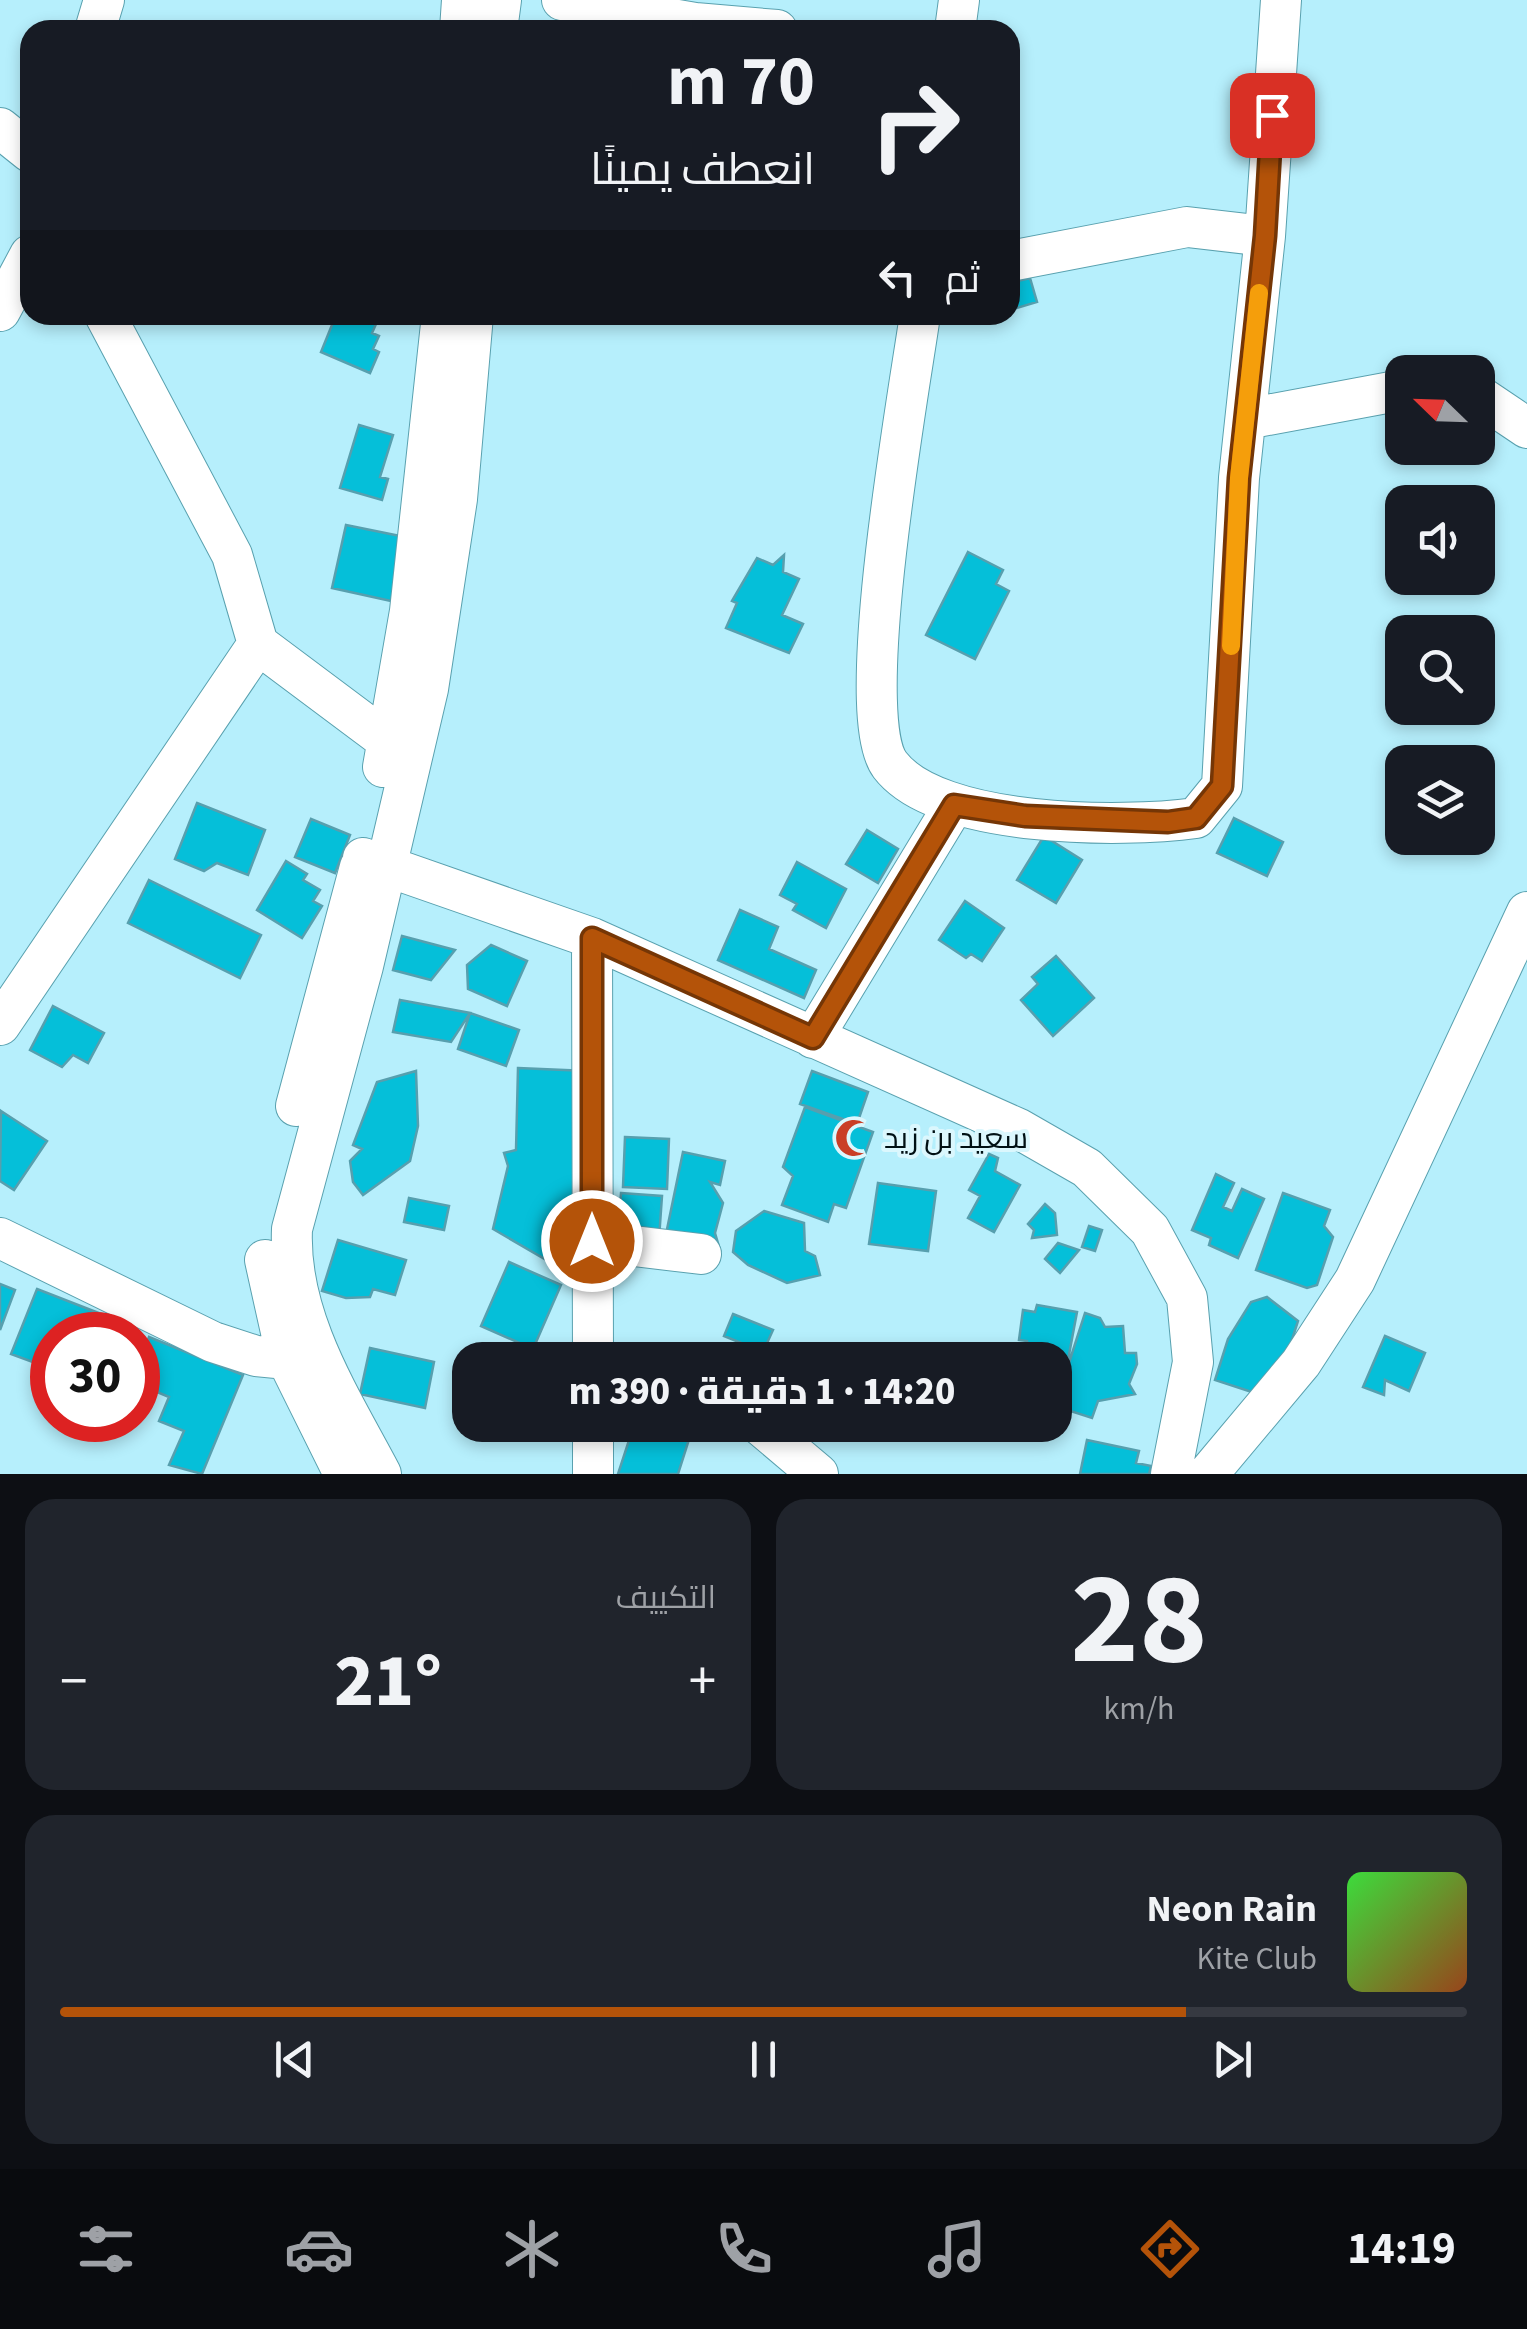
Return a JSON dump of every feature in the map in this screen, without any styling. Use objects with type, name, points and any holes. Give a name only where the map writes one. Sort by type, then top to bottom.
[{"type":"street","points":[[562,0],[679,20]]},
{"type":"street","points":[[919,325],[878,632],[875,725],[887,762],[902,779],[954,805],[1025,816],[1168,822],[1196,818],[1214,801],[1222,786],[1239,478],[1265,236],[1281,0]]},
{"type":"street","points":[[0,128],[20,144]]},
{"type":"street","points":[[1020,259],[1187,228],[1265,236]]},
{"type":"street","points":[[0,311],[20,274]]},
{"type":"street","points":[[110,325],[232,555],[258,644],[388,742]]},
{"type":"street","points":[[375,862],[388,742],[410,611],[441,325]]},
{"type":"street","points":[[344,1474],[301,1354],[267,1278],[267,1235],[316,1022],[375,862],[442,607],[457,499],[472,325]]},
{"type":"street","points":[[1246,419],[1385,393]]},
{"type":"street","points":[[1495,407],[1527,428]]},
{"type":"street","points":[[0,1026],[258,644]]},
{"type":"street","points":[[813,1038],[954,805]]},
{"type":"street","points":[[375,862],[592,938],[1056,1148],[1100,1179],[1150,1230],[1187,1298],[1190,1392],[1172,1474]]},
{"type":"street","points":[[1208,1474],[1301,1363],[1355,1280],[1527,912]]},
{"type":"street","points":[[592,938],[592,1342]]},
{"type":"street","points":[[0,1238],[213,1342],[256,1356],[301,1354]]},
{"type":"street","points":[[592,1241],[702,1254]]},
{"type":"street","points":[[301,1354],[380,1474]]},
{"type":"street","points":[[593,1442],[593,1474]]},
{"type":"street","points":[[780,1442],[818,1474]]},
{"type":"building","points":[[1030,278],[1037,302],[1020,307],[1020,280]]},
{"type":"building","points":[[332,325],[376,325],[372,333],[379,336],[373,349],[379,352],[370,373],[321,352]]},
{"type":"building","points":[[359,425],[393,435],[380,477],[388,479],[382,500],[340,488]]},
{"type":"building","points":[[346,525],[405,537],[391,601],[332,588]]},
{"type":"building","points":[[968,552],[1003,570],[996,584],[1009,591],[975,659],[926,635]]},
{"type":"building","points":[[784,555],[783,572],[799,579],[782,615],[803,624],[789,653],[726,628],[737,603],[732,601],[757,558],[773,565]]},
{"type":"building","points":[[197,803],[265,830],[248,875],[217,863],[204,871],[175,859]]},
{"type":"building","points":[[1234,818],[1283,842],[1267,876],[1217,853]]},
{"type":"building","points":[[311,819],[350,835],[335,873],[295,857]]},
{"type":"building","points":[[867,830],[898,849],[878,883],[846,864]]},
{"type":"building","points":[[1044,836],[1082,860],[1056,903],[1017,880]]},
{"type":"building","points":[[286,861],[307,874],[303,880],[320,890],[313,901],[322,906],[302,938],[257,910]]},
{"type":"building","points":[[797,862],[846,889],[826,928],[793,910],[797,904],[780,895]]},
{"type":"building","points":[[149,880],[261,935],[240,978],[128,923]]},
{"type":"building","points":[[965,901],[1004,928],[982,961],[971,954],[966,958],[939,940]]},
{"type":"building","points":[[740,910],[778,927],[769,949],[816,970],[804,998],[718,960]]},
{"type":"building","points":[[402,936],[455,950],[431,980],[393,970]]},
{"type":"building","points":[[491,945],[527,961],[507,1006],[468,989],[467,965]]},
{"type":"building","points":[[1056,956],[1094,998],[1053,1036],[1021,1000],[1038,984],[1032,977]]},
{"type":"building","points":[[400,1000],[470,1013],[451,1042],[393,1032]]},
{"type":"building","points":[[53,1006],[104,1033],[88,1063],[73,1055],[62,1067],[30,1050]]},
{"type":"building","points":[[470,1013],[519,1030],[506,1066],[458,1049]]},
{"type":"building","points":[[518,1068],[587,1071],[579,1279],[493,1229],[508,1166],[504,1153],[516,1150]]},
{"type":"building","points":[[416,1071],[418,1126],[410,1161],[363,1195],[353,1182],[350,1161],[362,1149],[353,1145],[377,1082]]},
{"type":"building","points":[[812,1071],[868,1092],[857,1124],[800,1104]]},
{"type":"building","points":[[805,1107],[873,1132],[846,1208],[834,1204],[828,1222],[782,1205],[793,1176],[783,1167]]},
{"type":"building","points":[[1,1111],[47,1141],[14,1190],[0,1181]]},
{"type":"building","points":[[625,1137],[669,1139],[667,1189],[623,1187]]},
{"type":"building","points":[[683,1152],[725,1161],[720,1185],[710,1182],[723,1203],[715,1233],[720,1250],[665,1239]]},
{"type":"building","points":[[989,1154],[998,1158],[995,1171],[1020,1185],[994,1232],[968,1218],[980,1196],[969,1190]]},
{"type":"building","points":[[1216,1174],[1234,1183],[1223,1207],[1232,1211],[1242,1189],[1264,1199],[1238,1258],[1209,1245],[1211,1238],[1192,1230]]},
{"type":"building","points":[[878,1183],[936,1191],[928,1251],[869,1244]]},
{"type":"building","points":[[621,1193],[662,1196],[659,1239],[618,1236]]},
{"type":"building","points":[[1283,1193],[1330,1210],[1324,1226],[1333,1237],[1317,1285],[1307,1288],[1256,1270]]},
{"type":"building","points":[[409,1198],[449,1206],[444,1230],[404,1222]]},
{"type":"building","points":[[1045,1204],[1055,1213],[1057,1235],[1032,1238],[1034,1230],[1028,1224]]},
{"type":"building","points":[[764,1211],[804,1223],[805,1251],[815,1256],[820,1275],[787,1283],[748,1265],[733,1252],[736,1231]]},
{"type":"building","points":[[1089,1226],[1102,1230],[1095,1251],[1082,1247]]},
{"type":"building","points":[[338,1240],[406,1260],[395,1295],[373,1289],[370,1297],[346,1298],[322,1291]]},
{"type":"building","points":[[1058,1243],[1079,1250],[1060,1273],[1045,1259]]},
{"type":"building","points":[[509,1262],[561,1285],[536,1342],[517,1342],[481,1326]]},
{"type":"building","points":[[0,1284],[15,1290],[0,1330]]},
{"type":"building","points":[[37,1289],[96,1312],[30,1312],[30,1361],[11,1354]]},
{"type":"building","points":[[1267,1297],[1298,1321],[1273,1399],[1215,1380],[1228,1339],[1251,1302]]},
{"type":"building","points":[[1037,1305],[1077,1312],[1071,1342],[1019,1340],[1023,1310],[1035,1312]]},
{"type":"building","points":[[1085,1313],[1100,1318],[1105,1327],[1123,1326],[1125,1353],[1136,1353],[1137,1364],[1129,1384],[1135,1394],[1098,1401],[1092,1418],[1072,1412],[1072,1353]]},
{"type":"building","points":[[733,1314],[773,1330],[768,1342],[739,1342],[724,1336]]},
{"type":"building","points":[[1385,1336],[1425,1353],[1409,1391],[1385,1380],[1384,1395],[1363,1387]]},
{"type":"building","points":[[160,1341],[243,1375],[202,1474],[169,1465],[184,1431],[160,1421],[169,1397],[160,1393]]},
{"type":"building","points":[[370,1348],[434,1362],[425,1408],[360,1394]]},
{"type":"building","points":[[1087,1440],[1139,1451],[1136,1463],[1151,1466],[1149,1474],[1080,1474]]},
{"type":"building","points":[[628,1442],[688,1442],[678,1474],[618,1474]]},
{"type":"slow traffic","points":[[1231,646],[1239,478],[1259,293]]},
{"type":"place","name":"سعيد بن زيد","points":[[854,1138]]},
{"type":"route","points":[[592,1241],[592,938],[813,1038],[954,805],[1025,816],[1168,822],[1196,818],[1214,801],[1222,786],[1227,731],[1239,478],[1265,236],[1272,115]]}]
